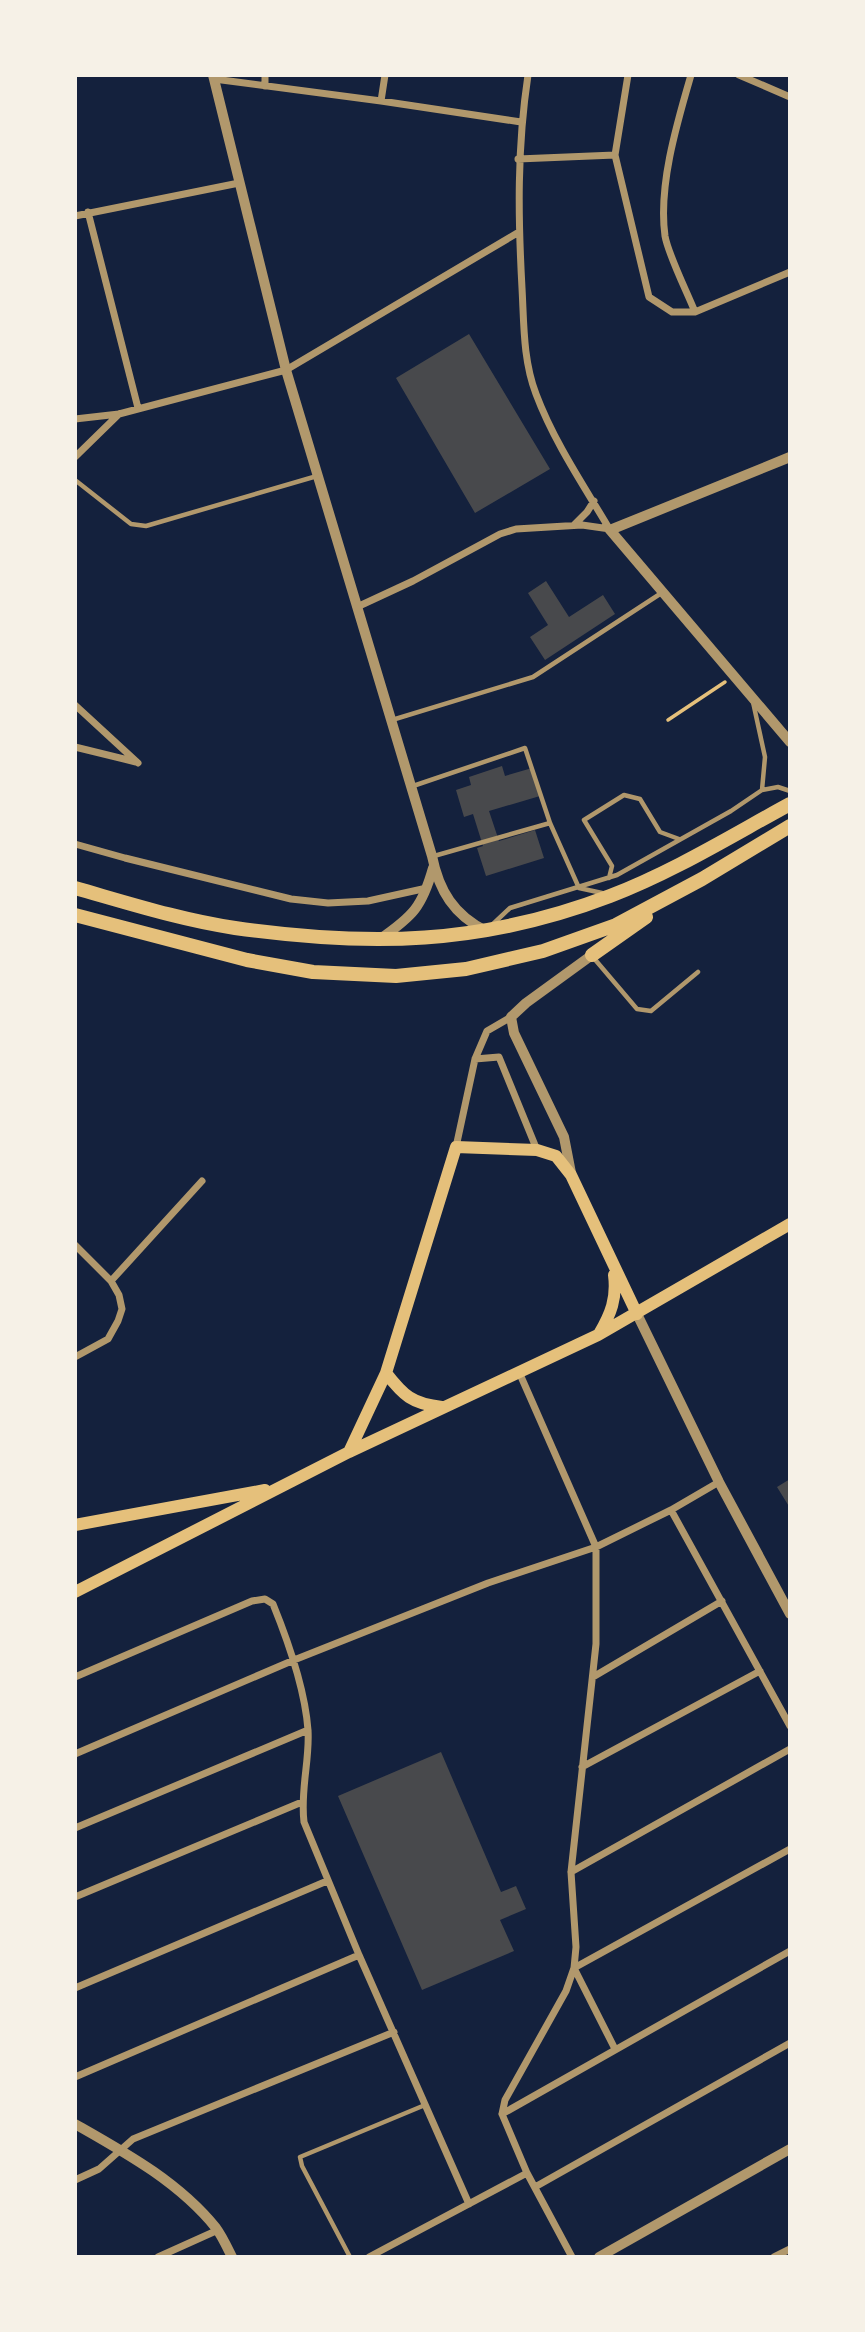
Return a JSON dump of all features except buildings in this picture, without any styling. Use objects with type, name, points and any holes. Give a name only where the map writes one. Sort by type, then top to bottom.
[{"type":"highway","points":[[75,888],[164,913],[234,928],[377,941],[438,939],[557,915],[611,895],[652,878],[790,804]]},
{"type":"highway","points":[[75,915],[289,969],[396,976],[466,969],[543,951],[616,925],[702,879],[790,827]]},
{"type":"highway","points":[[592,956],[702,879]]},
{"type":"main road","points":[[349,1452],[386,1373],[456,1147],[537,1150],[556,1156],[571,1175],[637,1314]]},
{"type":"main road","points":[[75,1592],[349,1452],[598,1335],[790,1224]]},
{"type":"main road","points":[[598,1335],[611,1315],[616,1292],[614,1268]]},
{"type":"main road","points":[[386,1373],[401,1393],[422,1405],[444,1407]]},
{"type":"main road","points":[[75,1525],[279,1488]]},
{"type":"street","points":[[265,75],[265,86]]},
{"type":"street","points":[[381,101],[385,75]]},
{"type":"street","points":[[528,75],[521,122],[519,233],[525,357],[535,392],[550,427],[610,530],[790,742]]},
{"type":"street","points":[[628,75],[615,155],[649,296],[672,312],[695,312],[790,272]]},
{"type":"street","points":[[691,75],[673,136],[664,204],[665,238],[695,312]]},
{"type":"street","points":[[739,75],[790,97]]},
{"type":"street","points":[[486,931],[472,925],[455,910],[437,880],[286,370],[214,77],[521,122]]},
{"type":"street","points":[[519,159],[615,155]]},
{"type":"street","points":[[75,216],[239,183]]},
{"type":"street","points":[[88,212],[138,408]]},
{"type":"street","points":[[75,419],[119,414],[286,370],[519,233]]},
{"type":"street","points":[[75,457],[119,414]]},
{"type":"street","points":[[357,607],[413,581],[499,534],[525,528],[574,525],[598,526],[610,530],[790,457]]},
{"type":"street","points":[[574,525],[594,502]]},
{"type":"street","points":[[75,705],[138,763],[75,747]]},
{"type":"street","points":[[75,844],[290,898],[328,903],[368,901],[428,888]]},
{"type":"street","points":[[377,941],[413,914],[428,888],[433,861]]},
{"type":"street","points":[[456,1147],[475,1059],[487,1031],[511,1017],[526,1003],[592,956]]},
{"type":"street","points":[[511,1017],[514,1033],[564,1138],[571,1175]]},
{"type":"street","points":[[475,1059],[499,1057],[537,1150]]},
{"type":"street","points":[[111,1281],[202,1181]]},
{"type":"street","points":[[75,1245],[79,1254],[111,1281],[119,1295],[122,1309],[108,1339],[75,1357]]},
{"type":"street","points":[[637,1314],[719,1482],[790,1614]]},
{"type":"street","points":[[519,1372],[596,1547],[596,1644],[571,1872],[576,1947],[574,1968],[566,1991],[505,2100],[502,2114],[527,2172],[572,2257]]},
{"type":"street","points":[[75,1754],[294,1660],[488,1583],[596,1547],[671,1510],[719,1482]]},
{"type":"street","points":[[671,1510],[790,1726]]},
{"type":"street","points":[[75,1677],[252,1601],[265,1599],[273,1604],[294,1660],[308,1730],[302,1802],[304,1822],[327,1881],[469,2204]]},
{"type":"street","points":[[593,1677],[722,1601]]},
{"type":"street","points":[[582,1767],[760,1671]]},
{"type":"street","points":[[75,1828],[308,1730]]},
{"type":"street","points":[[571,1872],[790,1749]]},
{"type":"street","points":[[75,1897],[302,1802]]},
{"type":"street","points":[[574,1968],[790,1849]]},
{"type":"street","points":[[75,1988],[327,1881]]},
{"type":"street","points":[[502,2114],[790,1951]]},
{"type":"street","points":[[75,2077],[359,1955]]},
{"type":"street","points":[[574,1968],[615,2049]]},
{"type":"street","points":[[75,2180],[99,2169],[133,2139],[394,2032]]},
{"type":"street","points":[[535,2187],[790,2043]]},
{"type":"street","points":[[75,2124],[174,2186],[218,2230],[232,2257]]},
{"type":"street","points":[[599,2257],[790,2149]]},
{"type":"street","points":[[369,2257],[527,2172]]},
{"type":"street","points":[[158,2257],[218,2230]]},
{"type":"street","points":[[774,2257],[790,2249]]},
{"type":"lane","points":[[75,480],[131,524],[146,526],[317,476]]},
{"type":"lane","points":[[390,721],[533,677],[664,592]]},
{"type":"lane","points":[[751,694],[765,757],[762,790]]},
{"type":"lane","points":[[411,786],[525,748],[551,823],[579,888]]},
{"type":"lane","points":[[486,931],[510,908],[609,878],[731,811],[762,790],[790,790]]},
{"type":"lane","points":[[609,878],[612,866],[584,820],[624,795],[640,799],[660,832],[680,840]]},
{"type":"lane","points":[[433,861],[551,823]]},
{"type":"lane","points":[[579,888],[611,895]]},
{"type":"lane","points":[[592,956],[637,1009],[651,1011],[698,972]]},
{"type":"lane","points":[[350,2257],[302,2166],[300,2157],[425,2105]]},
{"type":"path","points":[[668,720],[735,676]]}]
